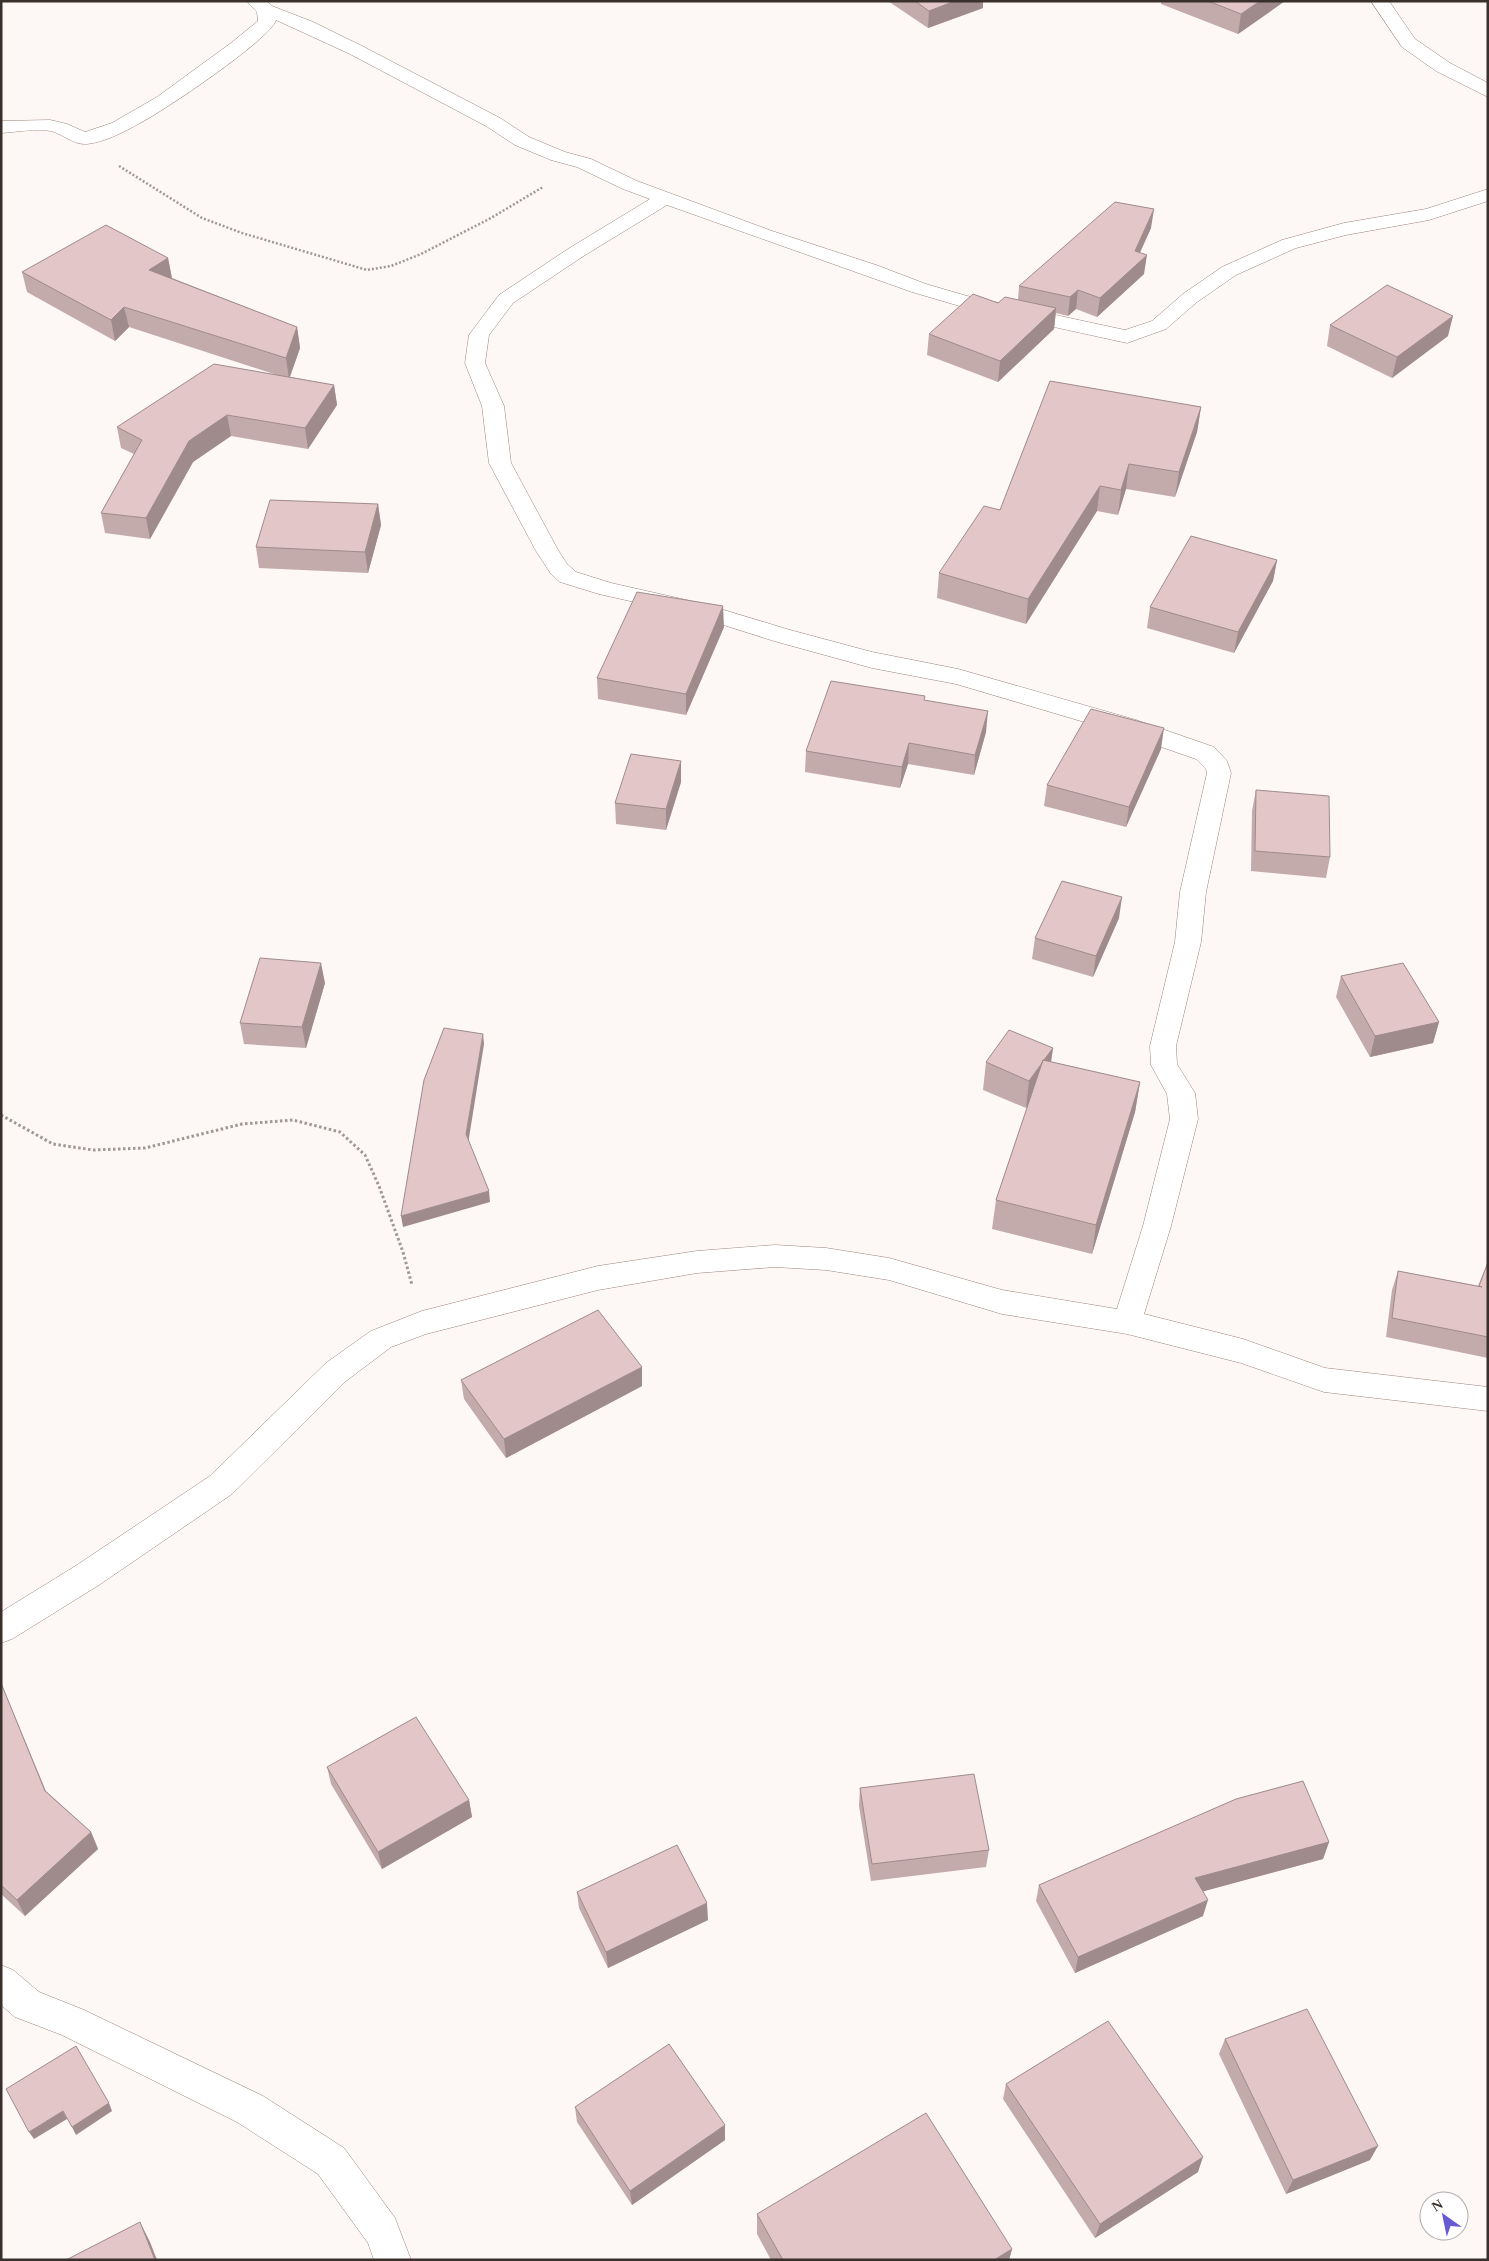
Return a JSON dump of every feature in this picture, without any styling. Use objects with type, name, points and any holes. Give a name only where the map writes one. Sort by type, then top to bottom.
[{"type":"street","points":[[1380,1],[1408,43],[1443,67],[1488,91]]},
{"type":"street","points":[[1,127],[45,125],[58,127],[80,138],[120,125],[159,104],[251,38],[267,22],[261,6]]},
{"type":"street","points":[[261,6],[307,26],[395,70],[493,122],[522,141],[558,156],[584,163],[630,185],[756,232],[963,302],[1127,337],[1159,325],[1190,298],[1228,271],[1289,244],[1344,229],[1429,214],[1488,195]]},
{"type":"street","points":[[665,198],[575,253],[506,300],[479,335],[475,363],[493,406],[500,463],[547,551],[559,568],[568,577],[607,589],[696,609],[782,636],[872,660],[958,677],[1127,726],[1205,753],[1218,767],[1219,773],[1193,892],[1188,942],[1163,1046],[1164,1065],[1181,1093],[1184,1119],[1157,1226],[1127,1322]]},
{"type":"street","points":[[1,1629],[194,1505],[221,1484],[336,1372],[358,1354],[382,1339],[422,1323],[598,1278],[697,1262],[775,1256],[826,1259],[889,1269],[1002,1302],[1127,1322],[1244,1351],[1324,1380],[1488,1398]]},
{"type":"street","points":[[1,1982],[27,2005],[72,2022],[250,2109],[331,2161],[382,2231],[393,2260]]},
{"type":"path","points":[[80,138],[92,149],[202,218],[242,233],[338,263],[368,270],[391,266],[421,254],[491,218],[584,163]]},
{"type":"path","points":[[1,1115],[53,1144],[93,1150],[145,1148],[242,1124],[293,1120],[340,1132],[365,1154],[379,1186],[403,1252],[422,1323]]},
{"type":"building","points":[[915,1],[955,1],[929,11]]},
{"type":"building","points":[[1208,1],[1260,1],[1241,14]]},
{"type":"building","points":[[1115,202],[1154,209],[1135,251],[1147,255],[1100,298],[1078,290],[1070,297],[1019,286]]},
{"type":"building","points":[[106,225],[168,258],[149,270],[297,327],[286,358],[124,307],[111,320],[22,272]]},
{"type":"building","points":[[1387,285],[1453,316],[1397,357],[1330,325]]},
{"type":"building","points":[[973,294],[998,303],[1005,297],[1056,308],[1000,361],[929,334]]},
{"type":"building","points":[[214,364],[334,385],[305,428],[227,415],[189,441],[146,518],[101,513],[142,440],[117,427]]},
{"type":"building","points":[[1050,381],[1201,407],[1179,472],[1129,464],[1121,490],[1100,486],[1028,599],[939,573],[984,506],[1000,510]]},
{"type":"building","points":[[270,500],[378,504],[365,552],[256,547]]},
{"type":"building","points":[[1191,536],[1277,560],[1238,632],[1150,607]]},
{"type":"building","points":[[637,592],[723,606],[686,694],[597,678]]},
{"type":"building","points":[[831,681],[925,696],[924,700],[988,711],[975,755],[909,743],[902,767],[806,751]]},
{"type":"building","points":[[1091,709],[1164,728],[1129,807],[1047,785]]},
{"type":"building","points":[[631,754],[681,761],[666,809],[615,803]]},
{"type":"building","points":[[1256,790],[1329,796],[1330,857],[1255,851]]},
{"type":"building","points":[[1062,881],[1122,897],[1096,956],[1035,938]]},
{"type":"building","points":[[260,958],[321,963],[302,1027],[240,1023]]},
{"type":"building","points":[[1403,963],[1439,1022],[1375,1036],[1341,976]]},
{"type":"building","points":[[444,1028],[483,1034],[466,1134],[489,1191],[401,1216],[424,1080]]},
{"type":"building","points":[[1009,1030],[1053,1048],[1029,1081],[986,1062]]},
{"type":"building","points":[[1043,1060],[1140,1082],[1096,1225],[996,1200]]},
{"type":"building","points":[[1488,1262],[1488,1337],[1392,1318],[1398,1271],[1482,1287],[1479,1286]]},
{"type":"building","points":[[598,1310],[642,1367],[504,1439],[461,1380]]},
{"type":"building","points":[[1,1683],[45,1791],[91,1832],[17,1900],[1,1885]]},
{"type":"building","points":[[416,1717],[469,1800],[378,1852],[327,1767]]},
{"type":"building","points":[[974,1774],[989,1850],[872,1864],[860,1788]]},
{"type":"building","points":[[1303,1781],[1329,1842],[1195,1878],[1208,1900],[1078,1957],[1039,1885],[1236,1799]]},
{"type":"building","points":[[677,1845],[707,1903],[606,1952],[577,1892]]},
{"type":"building","points":[[1307,2009],[1378,2146],[1293,2180],[1225,2039]]},
{"type":"building","points":[[1108,2021],[1203,2157],[1100,2224],[1006,2084]]},
{"type":"building","points":[[669,2044],[725,2125],[630,2191],[575,2107]]},
{"type":"building","points":[[76,2046],[109,2103],[72,2127],[63,2111],[29,2132],[6,2089]]},
{"type":"building","points":[[926,2113],[1012,2249],[994,2260],[783,2260],[757,2214]]},
{"type":"building","points":[[140,2222],[155,2260],[66,2260]]}]
